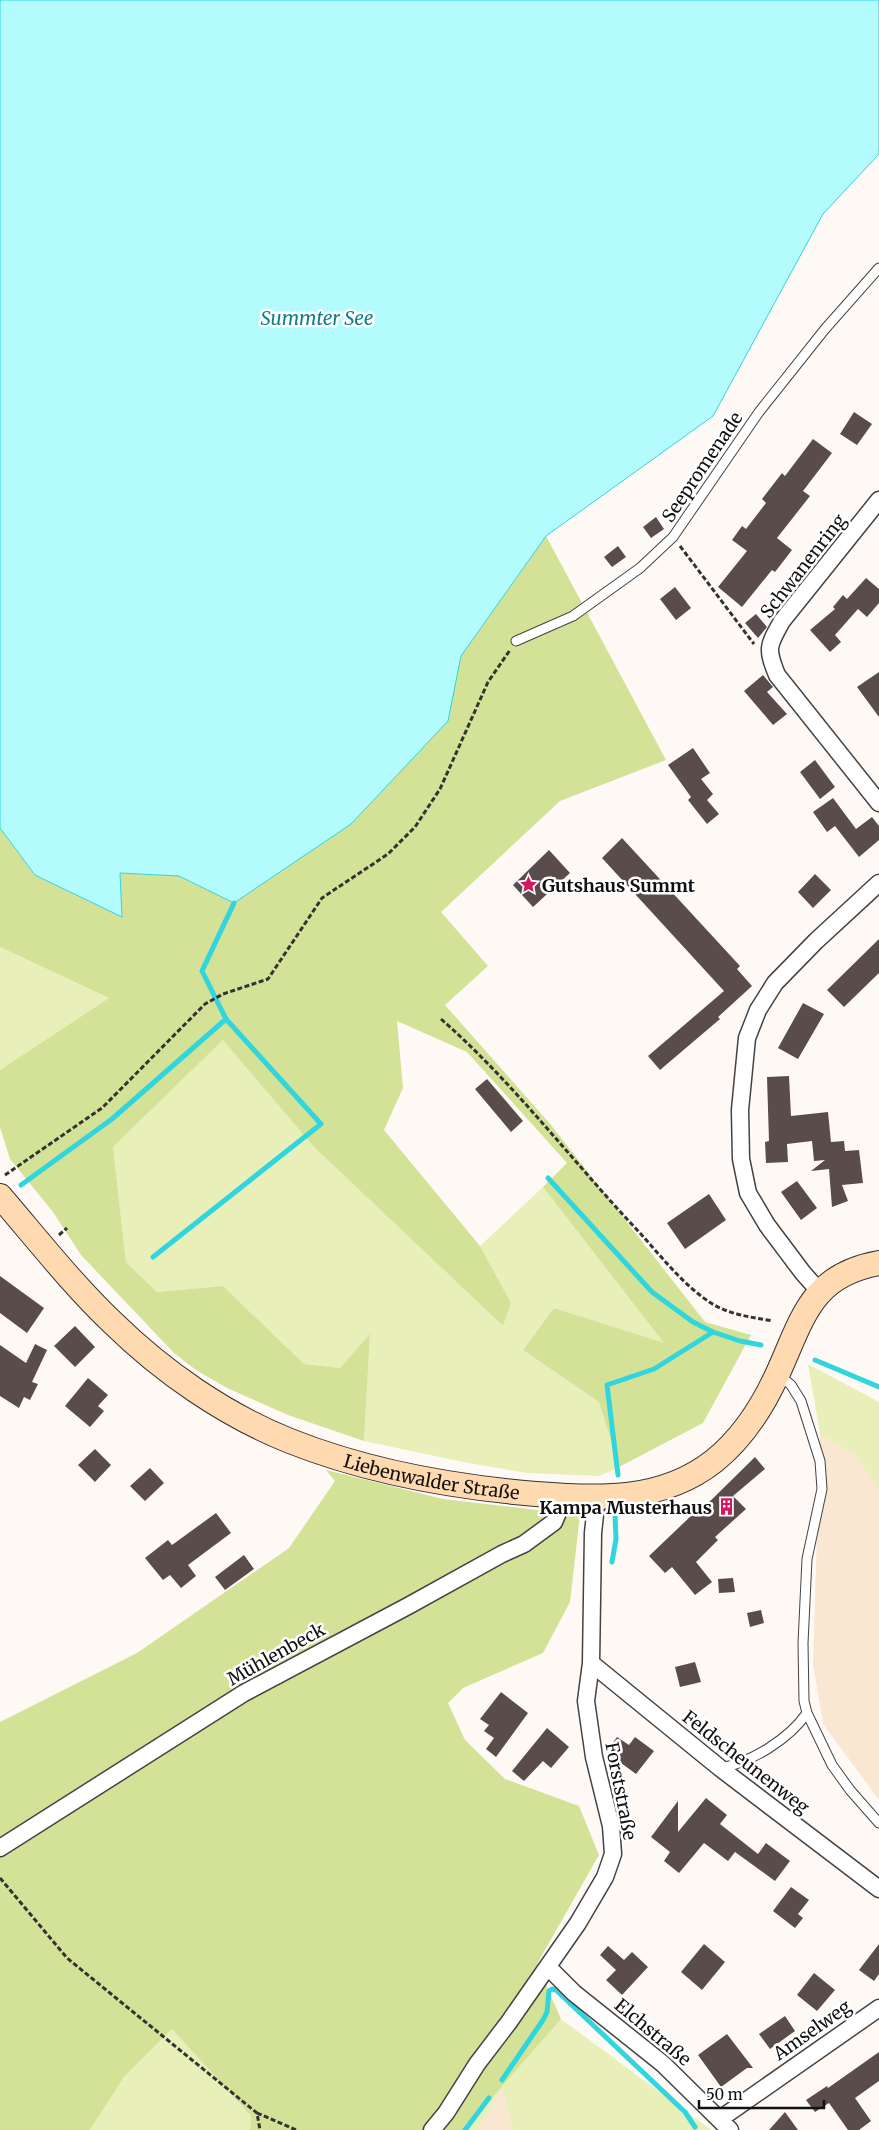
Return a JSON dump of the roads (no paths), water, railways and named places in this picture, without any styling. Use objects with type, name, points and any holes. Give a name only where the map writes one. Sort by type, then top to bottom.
[{"type":"main road","name":"Liebenwalder Straße","points":[[4,1191],[86,1296],[128,1337],[189,1385],[261,1428],[328,1454],[423,1479],[503,1491],[562,1496],[628,1496],[652,1492],[676,1484],[714,1461],[741,1436],[760,1409],[778,1374],[796,1329],[819,1291],[848,1272],[879,1262]]},
{"type":"street","name":"Schwanenring","points":[[879,500],[782,621],[773,638],[768,654],[777,675],[879,803]]},
{"type":"street","points":[[819,1291],[767,1225],[748,1194],[741,1159],[740,1110],[747,1038],[758,1010],[775,983],[816,941],[879,882]]},
{"type":"street","name":"Mühlenbeck","points":[[0,1848],[244,1693],[502,1554],[524,1544],[554,1522],[562,1496]]},
{"type":"street","name":"Forststraße","points":[[432,2130],[446,2113],[477,2064],[548,1967],[578,1922],[605,1877],[612,1854],[611,1826],[589,1731],[586,1701],[592,1663],[593,1533],[597,1496]]},
{"type":"street","name":"Feldscheunenweg","points":[[592,1663],[720,1768],[879,1889]]},
{"type":"street","name":"Elchstraße","points":[[548,1967],[574,1993],[663,2064],[725,2125]]},
{"type":"street","name":"Amselweg","points":[[725,2125],[879,2008]]},
{"type":"lane","name":"Seepromenade","points":[[516,641],[573,616],[640,568],[673,537],[759,412],[825,329],[879,268]]},
{"type":"lane","points":[[778,1374],[791,1385],[801,1401],[820,1461],[822,1488],[807,1559],[803,1643],[804,1701],[807,1713],[832,1765],[850,1790],[879,1823]]},
{"type":"lane","points":[[720,1768],[733,1766],[776,1744],[798,1726],[807,1713]]},
{"type":"water","name":"Summter See","points":[[0,0],[879,0],[879,154],[823,214],[713,416],[546,536],[461,656],[448,721],[351,824],[234,903],[179,876],[120,873],[122,917],[35,875],[0,828]]},
{"type":"waterway","points":[[21,1185],[112,1119],[226,1019],[202,971],[234,903]]},
{"type":"waterway","points":[[153,1257],[321,1124],[226,1019]]},
{"type":"waterway","points":[[548,1178],[652,1292],[693,1322],[713,1332],[740,1341],[761,1345]]},
{"type":"waterway","points":[[618,1475],[607,1385],[654,1369],[713,1332]]},
{"type":"waterway","points":[[815,1360],[879,1387]]},
{"type":"waterway","points":[[612,1562],[616,1539],[615,1516]]},
{"type":"waterway","points":[[502,2080],[543,2020],[547,2012],[549,1991],[552,1989],[556,1990],[685,2112],[695,2127]]},
{"type":"waterway","points":[[465,2130],[489,2098]]},
{"type":"place","name":"Gutshaus Summt","points":[[528,885]]},
{"type":"place","name":"Kampa Musterhaus","points":[[726,1507]]}]
